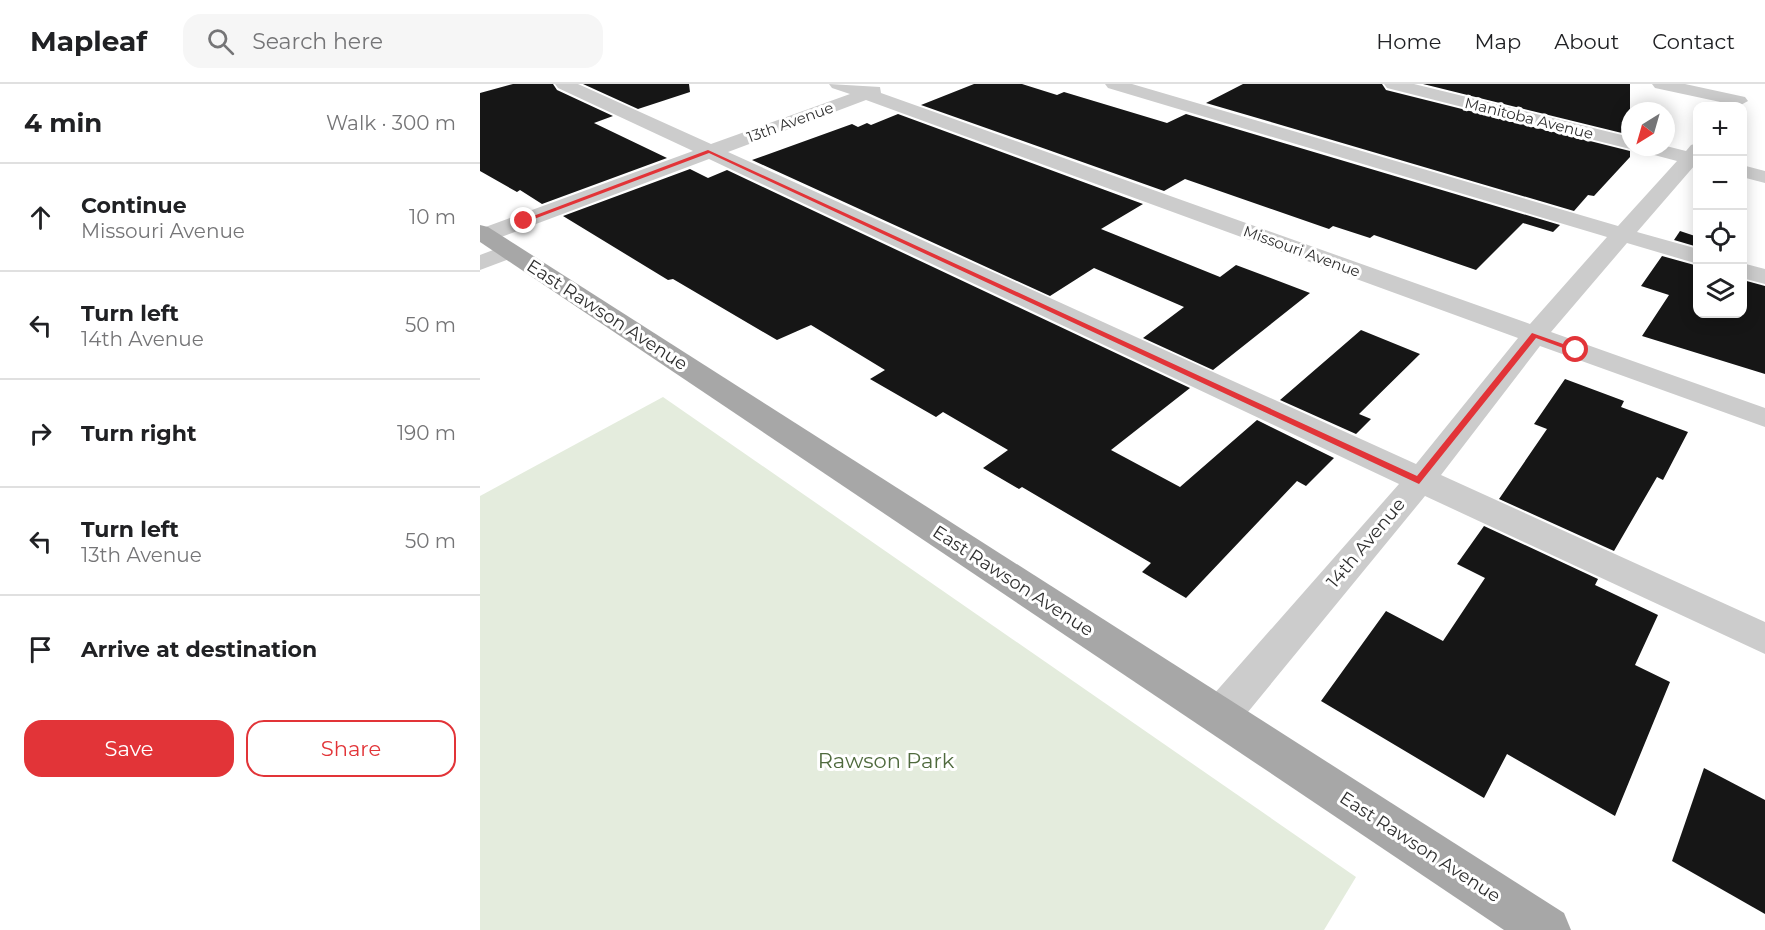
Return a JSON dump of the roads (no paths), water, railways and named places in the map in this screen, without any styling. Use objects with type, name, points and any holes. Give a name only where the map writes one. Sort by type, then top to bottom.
[{"type":"main road","name":"East Rawson Avenue","points":[[488,246],[1220,716],[1547,930]]},
{"type":"street","points":[[564,84],[1765,639]]},
{"type":"street","name":"Missouri Avenue","points":[[838,84],[1765,418]]},
{"type":"street","name":"13th Avenue","points":[[488,246],[710,151],[893,84]]},
{"type":"street","points":[[1114,84],[1693,256]]},
{"type":"street","name":"Manitoba Avenue","points":[[1393,84],[1621,141]]},
{"type":"street","points":[[1661,84],[1728,102]]},
{"type":"street","points":[[1738,102],[1753,84]]},
{"type":"street","points":[[1166,99],[1186,89]]},
{"type":"street","points":[[1675,152],[1693,156]]},
{"type":"street","name":"14th Avenue","points":[[1220,716],[1419,481],[1534,335],[1621,234],[1693,158]]},
{"type":"street","points":[[1747,172],[1765,177]]},
{"type":"street","points":[[1747,271],[1765,277]]},
{"type":"park label","name":"Rawson Park","points":[[886,760]]}]
